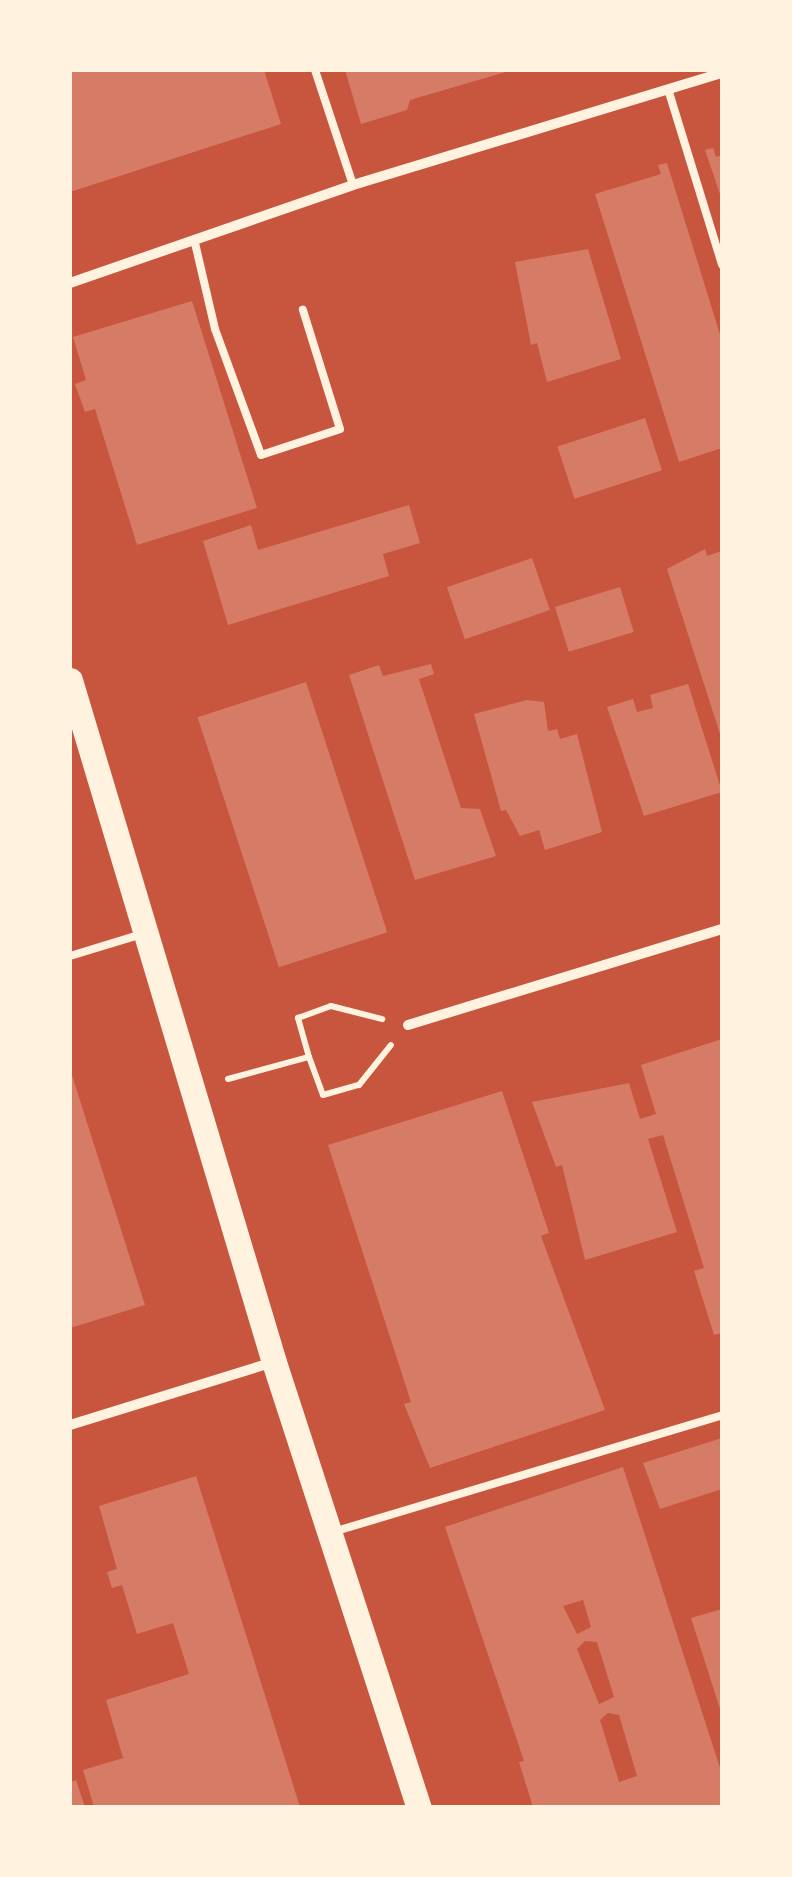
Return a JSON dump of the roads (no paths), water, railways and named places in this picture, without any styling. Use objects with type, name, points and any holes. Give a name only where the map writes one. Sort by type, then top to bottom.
[{"type":"main road","points":[[70,680],[274,1362],[419,1807]]},
{"type":"street","points":[[70,283],[194,244],[353,185],[719,72]]},
{"type":"street","points":[[408,1025],[722,929]]},
{"type":"street","points":[[70,1425],[274,1362]]},
{"type":"lane","points":[[315,70],[353,185]]},
{"type":"lane","points":[[668,89],[722,265]]},
{"type":"lane","points":[[194,244],[215,328],[261,454],[340,429],[303,310]]},
{"type":"lane","points":[[70,956],[146,932]]},
{"type":"lane","points":[[329,1533],[722,1414]]}]
